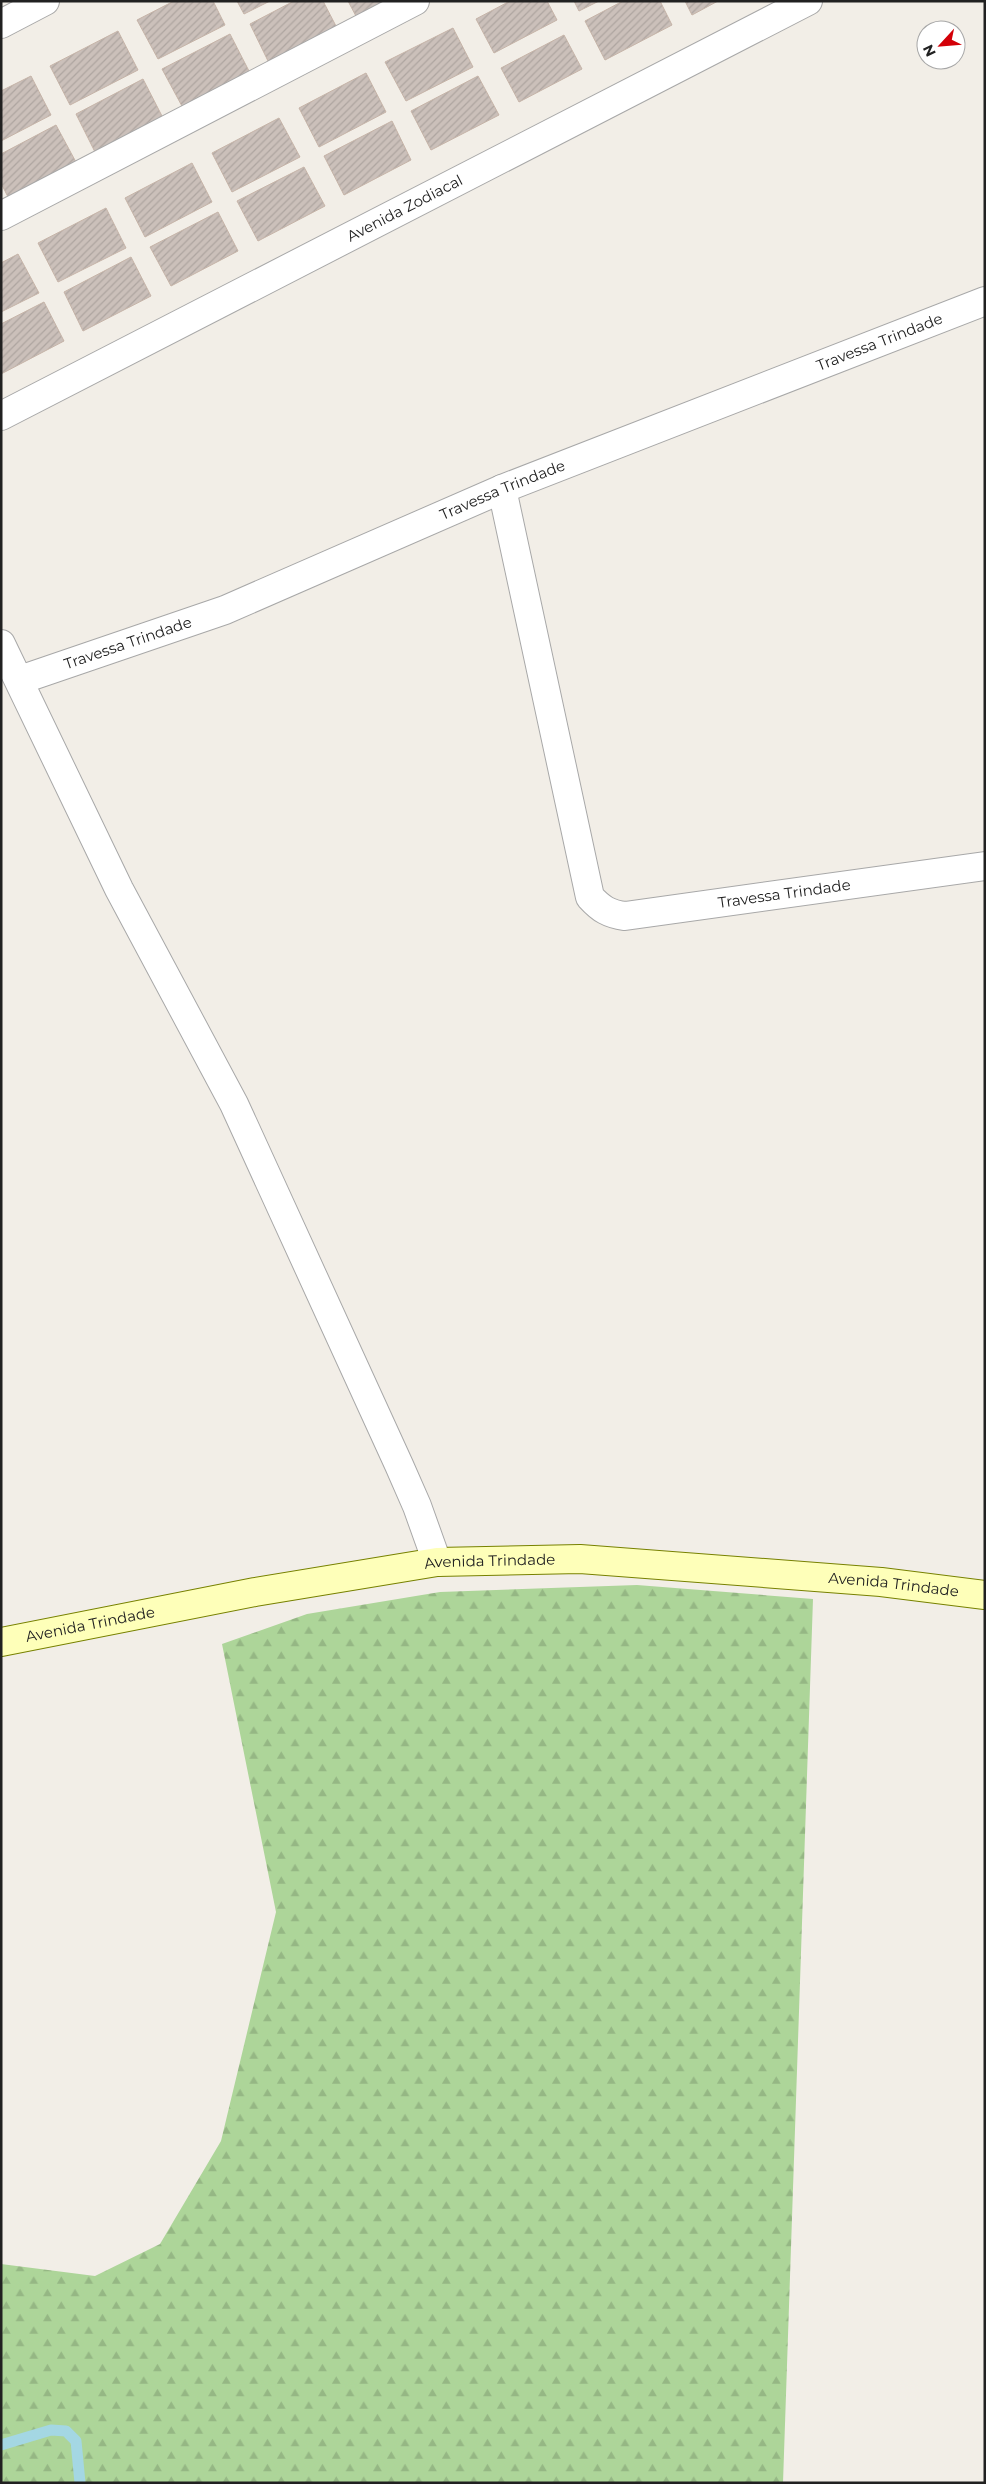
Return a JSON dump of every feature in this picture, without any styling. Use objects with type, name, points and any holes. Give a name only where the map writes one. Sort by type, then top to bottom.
[{"type":"main road","name":"Avenida Trindade","points":[[1,1642],[255,1592],[437,1562],[580,1559],[880,1582],[985,1595]]},
{"type":"street","points":[[1,24],[45,1]]},
{"type":"street","points":[[1,216],[415,1]]},
{"type":"street","name":"Avenida Zodiacal","points":[[1,416],[808,1]]},
{"type":"street","name":"Travessa Trindade","points":[[20,680],[225,610],[502,489],[985,300]]},
{"type":"street","name":"Travessa Trindade","points":[[502,489],[590,897],[610,914],[625,916],[985,866]]},
{"type":"street","points":[[1,644],[119,889],[234,1104],[399,1465],[417,1506],[437,1562]]},
{"type":"green space","points":[[637,1585],[813,1599],[783,2483],[1,2483],[1,2264],[95,2276],[160,2244],[221,2141],[276,1912],[222,1644],[307,1614],[440,1592]]},
{"type":"building","points":[[174,1],[213,1],[225,25],[158,59],[137,20]]},
{"type":"building","points":[[237,1],[270,1],[244,14]]},
{"type":"building","points":[[294,1],[323,1],[337,28],[269,63],[250,24]]},
{"type":"building","points":[[348,1],[389,1],[357,18]]},
{"type":"building","points":[[510,1],[547,1],[557,20],[494,53],[476,19]]},
{"type":"building","points":[[574,1],[599,1],[579,11]]},
{"type":"building","points":[[623,1],[660,1],[672,25],[605,60],[585,21]]},
{"type":"building","points":[[685,1],[718,1],[692,15]]},
{"type":"building","points":[[453,28],[473,67],[406,101],[385,62]]},
{"type":"building","points":[[118,31],[138,70],[70,105],[50,66]]},
{"type":"building","points":[[230,34],[250,73],[183,108],[162,69]]},
{"type":"building","points":[[564,35],[582,69],[519,102],[501,68]]},
{"type":"building","points":[[366,73],[386,112],[319,147],[299,108]]},
{"type":"building","points":[[31,76],[51,115],[1,141],[1,91]]},
{"type":"building","points":[[478,76],[499,115],[431,150],[411,111]]},
{"type":"building","points":[[143,79],[163,118],[96,154],[76,114]]},
{"type":"building","points":[[279,118],[300,157],[232,192],[212,153]]},
{"type":"building","points":[[392,121],[411,160],[344,195],[324,156]]},
{"type":"building","points":[[56,125],[77,164],[9,199],[1,183],[1,154]]},
{"type":"building","points":[[192,163],[212,202],[145,237],[125,198]]},
{"type":"building","points":[[304,167],[325,206],[258,241],[237,201]]},
{"type":"building","points":[[106,208],[126,248],[58,282],[38,243]]},
{"type":"building","points":[[218,212],[238,251],[171,286],[150,247]]},
{"type":"building","points":[[18,254],[39,293],[1,312],[1,263]]},
{"type":"building","points":[[131,257],[151,296],[83,331],[64,292]]},
{"type":"building","points":[[44,302],[64,341],[1,374],[1,324]]},
{"type":"waterway","points":[[1,2445],[51,2430],[66,2431],[76,2441],[80,2483]]}]
